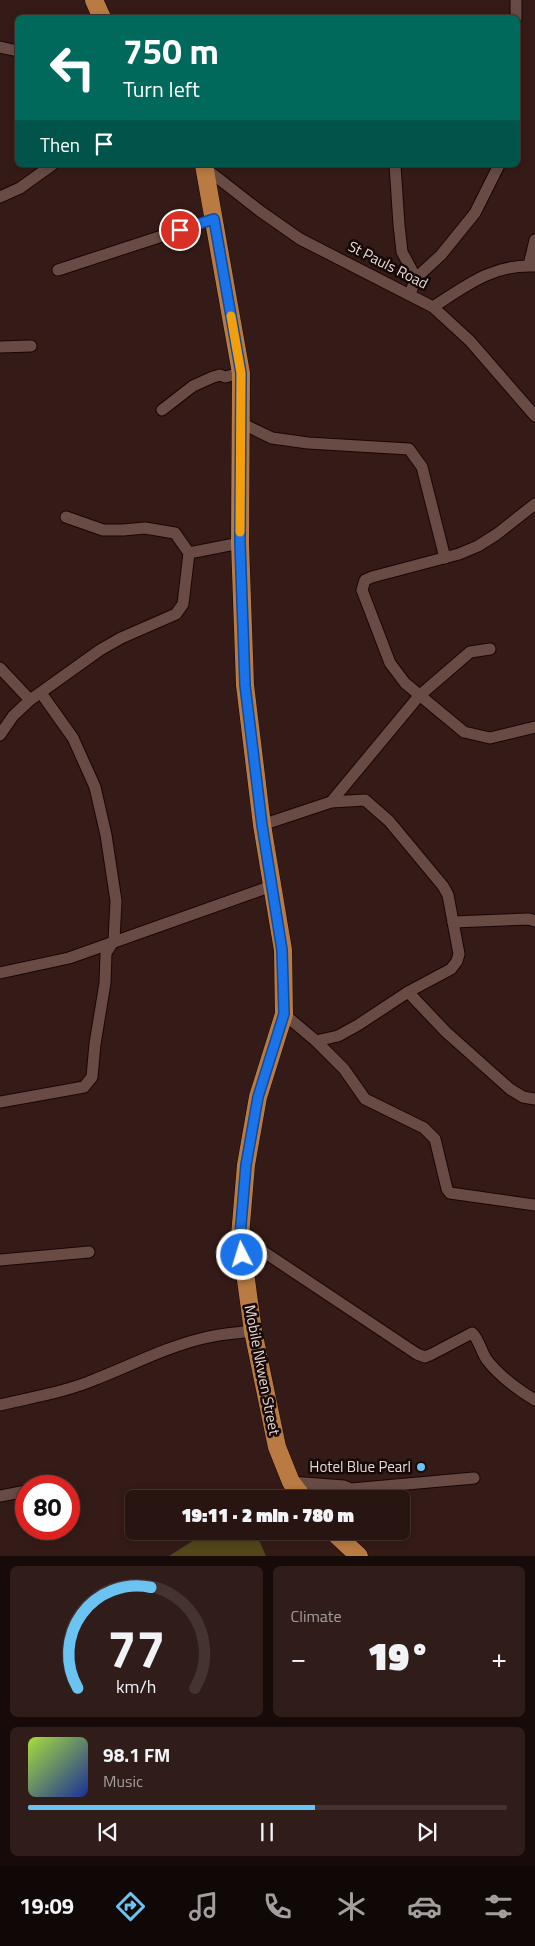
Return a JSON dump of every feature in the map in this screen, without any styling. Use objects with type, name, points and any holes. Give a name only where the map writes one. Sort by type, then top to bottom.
[{"type":"highway","points":[[94,0],[101,15]]},
{"type":"highway","name":"Mobile Nkwen Street","points":[[204,167],[241,373],[240,543],[245,685],[262,825],[282,950],[284,1014],[258,1097],[246,1165],[240,1236],[253,1331],[277,1447],[291,1482],[297,1490]]},
{"type":"highway","points":[[342,1540],[359,1556]]},
{"type":"street","points":[[516,0],[516,15]]},
{"type":"street","points":[[0,47],[15,50]]},
{"type":"street","points":[[0,197],[20,188],[49,167]]},
{"type":"street","name":"St Pauls Road","points":[[205,167],[260,211],[300,239],[433,307],[470,341],[535,416]]},
{"type":"street","points":[[395,167],[398,225],[402,252],[416,278]]},
{"type":"street","points":[[410,294],[416,278],[458,237],[475,213],[498,167]]},
{"type":"street","points":[[58,270],[214,219]]},
{"type":"street","points":[[433,307],[479,277],[498,270],[532,266],[535,240]]},
{"type":"street","points":[[0,347],[31,346]]},
{"type":"street","points":[[162,410],[193,386],[212,377],[220,375],[225,377],[241,373]]},
{"type":"street","points":[[241,423],[272,438],[308,443],[409,449],[422,467],[445,558]]},
{"type":"street","points":[[535,504],[497,534],[478,546],[445,558],[372,577],[365,580],[362,590],[390,663],[405,683],[464,732],[490,738],[535,728]]},
{"type":"street","points":[[0,735],[13,716],[41,692],[100,650],[121,638],[176,614],[183,604],[188,553],[175,533],[146,528],[103,530],[66,518]]},
{"type":"street","points":[[188,553],[240,543]]},
{"type":"street","points":[[331,802],[419,696],[470,652],[490,649]]},
{"type":"street","points":[[0,668],[30,700]]},
{"type":"street","points":[[0,1102],[84,1087],[92,1077],[94,1044],[105,983],[106,953],[114,940],[116,901],[106,835],[95,787],[73,738],[41,692]]},
{"type":"street","points":[[262,825],[331,802],[365,800],[389,821],[443,886],[448,895],[459,954],[452,969],[408,992],[358,1026],[338,1036],[316,1042]]},
{"type":"street","points":[[0,973],[69,958],[114,940],[272,886]]},
{"type":"street","points":[[453,922],[529,919],[535,921]]},
{"type":"street","points":[[408,992],[446,1032],[510,1088],[523,1097],[535,1099]]},
{"type":"street","points":[[284,1014],[344,1069],[364,1099],[424,1128],[430,1133],[435,1139],[447,1190],[535,1205]]},
{"type":"street","points":[[240,1236],[418,1354],[425,1356],[432,1354],[472,1333],[488,1360],[503,1377],[517,1390],[535,1400]]},
{"type":"street","points":[[0,1260],[89,1252]]},
{"type":"street","points":[[0,1405],[78,1385],[168,1349],[204,1338],[253,1331]]},
{"type":"street","points":[[291,1482],[344,1486],[351,1489],[474,1478]]},
{"type":"street","points":[[0,1496],[15,1493]]},
{"type":"shaded area","points":[[194,1540],[259,1540],[266,1556],[169,1556]]},
{"type":"slow traffic","points":[[231,316],[241,373],[240,532]]},
{"type":"place","name":"Hotel Blue Pearl","points":[[421,1467]]},
{"type":"route","points":[[180,230],[214,219],[241,373],[240,543],[245,685],[262,825],[282,950],[284,1014],[258,1097],[246,1165],[240,1236],[242,1255]]}]
